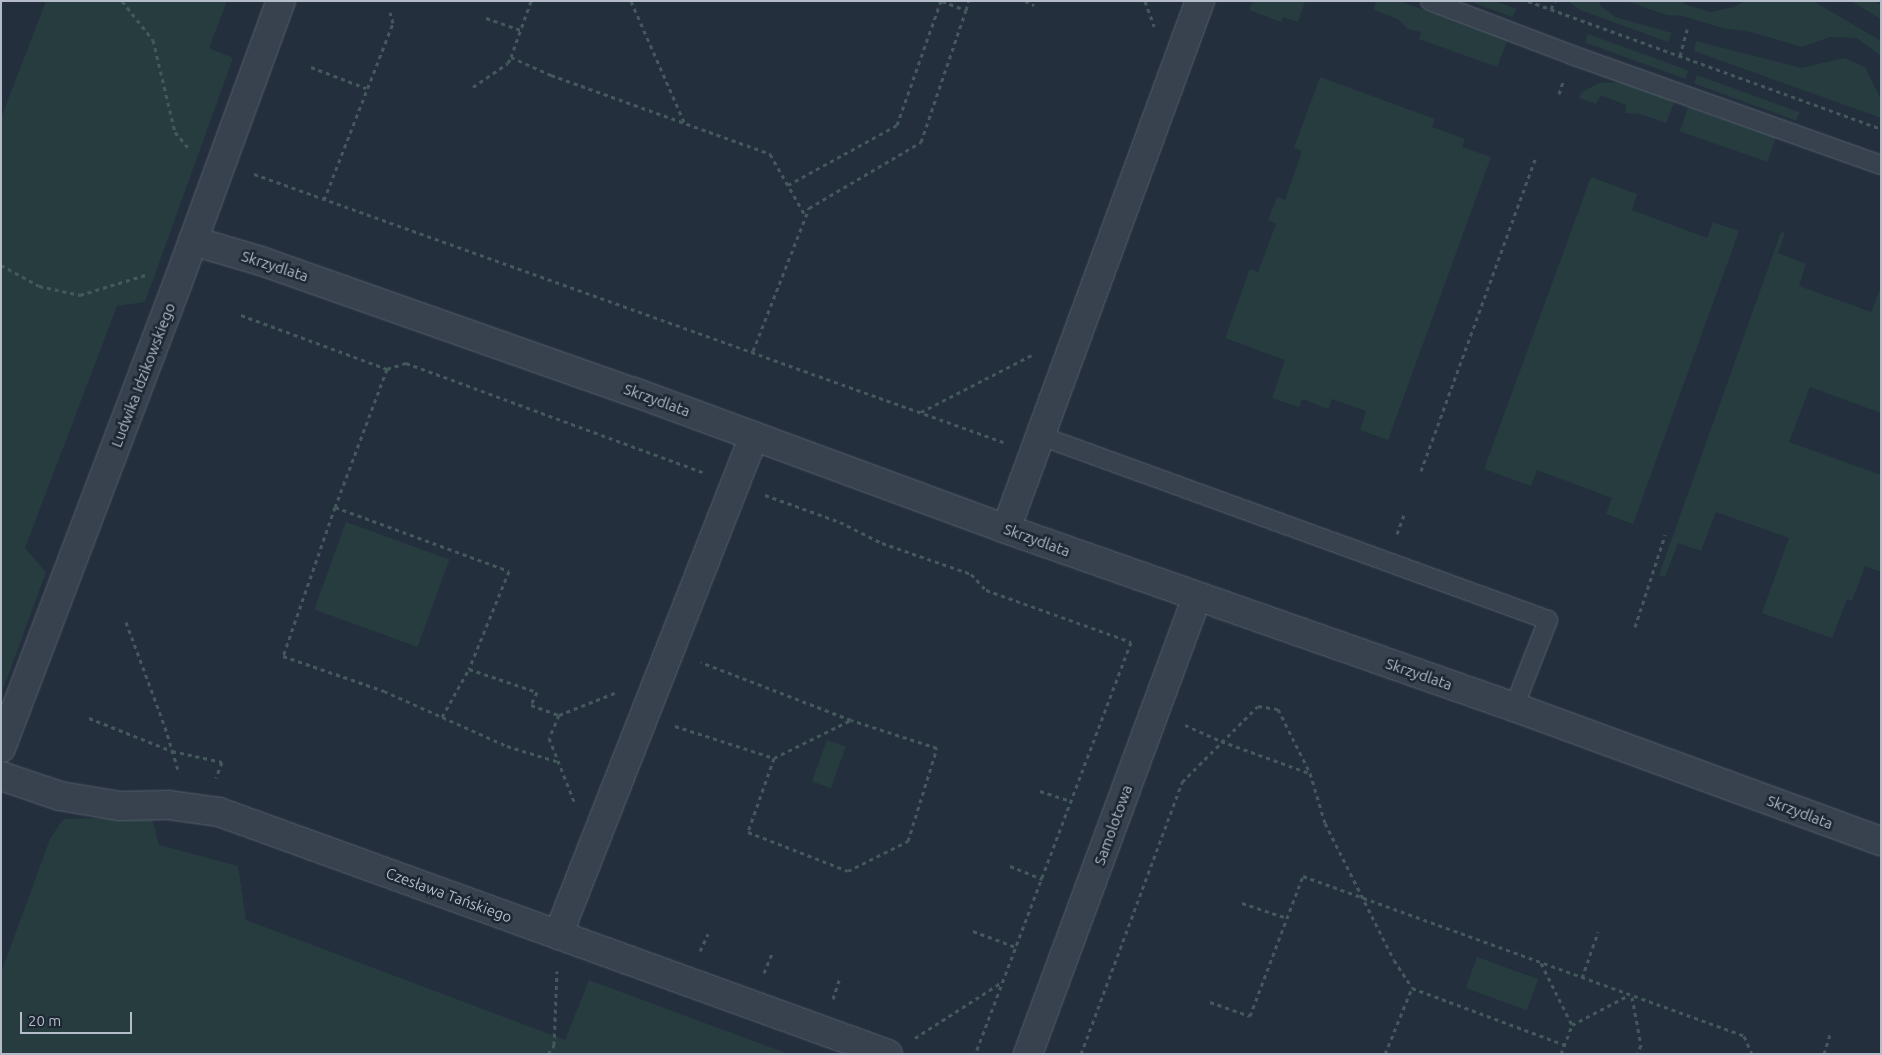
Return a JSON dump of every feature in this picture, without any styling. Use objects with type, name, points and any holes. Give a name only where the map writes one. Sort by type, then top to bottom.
[{"type":"street","name":"Ludwika Idzikowskiego","points":[[1,748],[178,282],[281,1]]},
{"type":"street","points":[[1006,529],[1200,1]]},
{"type":"street","name":"Skrzydlata","points":[[193,241],[262,261],[754,436],[1006,529],[1514,707],[1881,841]]},
{"type":"street","points":[[558,935],[754,436]]},
{"type":"street","name":"Samolotowa","points":[[1028,1054],[1197,596]]},
{"type":"street","name":"Czesława Tańskiego","points":[[1,776],[60,796],[120,806],[169,805],[219,812],[558,935],[897,1049]]},
{"type":"lane","points":[[1430,1],[1572,56],[1881,165]]},
{"type":"lane","points":[[1038,445],[1548,620],[1514,707]]},
{"type":"path","points":[[122,1],[153,40],[175,132],[191,151],[196,153]]},
{"type":"path","points":[[473,87],[508,63],[531,1]]},
{"type":"path","points":[[631,1],[685,123]]},
{"type":"path","points":[[788,185],[897,125],[941,1],[966,10]]},
{"type":"path","points":[[752,351],[809,208],[921,142],[969,1]]},
{"type":"path","points":[[1025,1],[1034,5]]},
{"type":"path","points":[[1528,1],[1881,129]]},
{"type":"path","points":[[1551,9],[1555,1]]},
{"type":"path","points":[[324,200],[366,88],[393,23],[390,12]]},
{"type":"path","points":[[486,18],[520,30]]},
{"type":"path","points":[[1680,56],[1687,29]]},
{"type":"path","points":[[511,57],[551,75],[770,154],[806,215]]},
{"type":"path","points":[[311,67],[366,88]]},
{"type":"path","points":[[1421,471],[1536,157]]},
{"type":"path","points":[[248,172],[752,351],[1038,445]]},
{"type":"path","points":[[1,265],[39,286],[80,295],[143,275],[178,282]]},
{"type":"path","points":[[241,315],[388,369],[406,363],[734,483],[840,522],[882,543],[971,574],[986,590],[1131,642],[975,1054]]},
{"type":"path","points":[[388,369],[335,507],[283,656],[384,691],[507,746],[558,762]]},
{"type":"path","points":[[335,507],[509,570],[469,669],[442,717]]},
{"type":"path","points":[[1634,627],[1665,535]]},
{"type":"path","points":[[126,622],[172,751],[198,809]]},
{"type":"path","points":[[670,650],[851,720],[937,748],[908,842],[848,871],[748,832],[774,758]]},
{"type":"path","points":[[469,669],[537,692],[531,705],[559,715],[660,676]]},
{"type":"path","points":[[1081,1054],[1182,782],[1258,706],[1278,709],[1310,773],[1325,823],[1361,898],[1394,960],[1412,988],[1565,1045]]},
{"type":"path","points":[[559,715],[549,738],[587,834],[598,834]]},
{"type":"path","points":[[89,718],[172,751],[222,762],[198,809]]},
{"type":"path","points":[[670,724],[774,758],[851,720]]},
{"type":"path","points":[[1181,723],[1221,741],[1310,773]]},
{"type":"path","points":[[1040,791],[1070,801]]},
{"type":"path","points":[[1010,866],[1042,879]]},
{"type":"path","points":[[1210,1002],[1250,1016],[1303,876],[1627,996],[1744,1036],[1752,1054]]},
{"type":"path","points":[[1242,903],[1287,918]]},
{"type":"path","points":[[973,930],[1016,947]]},
{"type":"path","points":[[1582,978],[1598,932]]},
{"type":"path","points":[[548,1054],[554,1045],[558,935]]},
{"type":"path","points":[[1541,963],[1572,1025]]},
{"type":"path","points":[[897,1049],[1002,982]]},
{"type":"path","points":[[1386,1054],[1412,988]]},
{"type":"path","points":[[1561,1054],[1572,1025],[1627,996]]},
{"type":"path","points":[[1632,997],[1641,1045],[1637,1054]]},
{"type":"path","points":[[1824,1054],[1830,1034]]},
{"type":"green space","points":[[46,1],[227,1],[209,48],[233,58],[145,302],[117,306],[25,548],[46,572],[1,695],[1,118]]},
{"type":"green space","points":[[1253,1],[1305,1],[1298,22],[1283,17],[1281,22],[1249,10]]},
{"type":"green space","points":[[1376,1],[1399,1],[1508,39],[1497,67],[1419,39],[1421,32],[1408,29],[1398,19],[1374,10]]},
{"type":"green space","points":[[1469,1],[1495,1],[1517,9],[1512,17]]},
{"type":"green space","points":[[1568,1],[1599,1],[1601,6],[1615,17],[1672,33],[1668,42],[1580,10]]},
{"type":"green space","points":[[1626,1],[1681,1],[1689,6],[1711,12],[1734,7],[1745,1],[1813,1],[1881,41],[1881,56],[1857,38],[1830,37],[1802,47],[1751,32],[1722,28],[1683,16],[1667,15]]},
{"type":"green space","points":[[1851,1],[1874,1],[1881,5],[1881,19]]},
{"type":"green space","points":[[1588,34],[1689,71],[1685,79],[1585,42]]},
{"type":"green space","points":[[1696,41],[1801,68],[1844,58],[1865,67],[1881,100],[1881,118],[1694,51]]},
{"type":"green space","points":[[1697,75],[1799,112],[1796,121],[1694,83]]},
{"type":"green space","points":[[1320,77],[1435,119],[1432,127],[1465,139],[1462,147],[1491,157],[1388,440],[1360,430],[1366,411],[1332,399],[1328,409],[1302,399],[1299,407],[1272,398],[1285,360],[1225,338],[1250,269],[1258,272],[1276,224],[1268,220],[1277,197],[1285,200],[1302,151],[1294,148]]},
{"type":"green space","points":[[1624,82],[1675,101],[1666,123],[1640,114],[1625,113],[1626,105],[1601,95],[1596,104],[1579,98],[1581,93],[1599,83]]},
{"type":"green space","points":[[1688,107],[1776,137],[1767,162],[1680,132]]},
{"type":"green space","points":[[1591,177],[1637,194],[1632,210],[1707,238],[1713,222],[1739,231],[1633,524],[1606,514],[1612,498],[1537,470],[1531,486],[1484,469]]},
{"type":"green space","points":[[1781,232],[1785,233],[1778,253],[1806,264],[1799,286],[1871,312],[1881,287],[1881,413],[1810,387],[1789,442],[1881,475],[1881,572],[1865,566],[1852,601],[1847,599],[1832,638],[1762,613],[1789,538],[1716,512],[1701,551],[1678,543],[1665,577],[1659,575]]},
{"type":"green space","points":[[346,522],[449,560],[418,647],[314,609]]},
{"type":"green space","points":[[827,740],[846,747],[831,788],[812,781]]},
{"type":"green space","points":[[152,817],[159,845],[238,866],[246,920],[565,1040],[589,980],[788,1054],[1,1054],[1,973],[50,839],[64,819]]},
{"type":"green space","points":[[1477,957],[1538,979],[1527,1010],[1466,988]]}]
